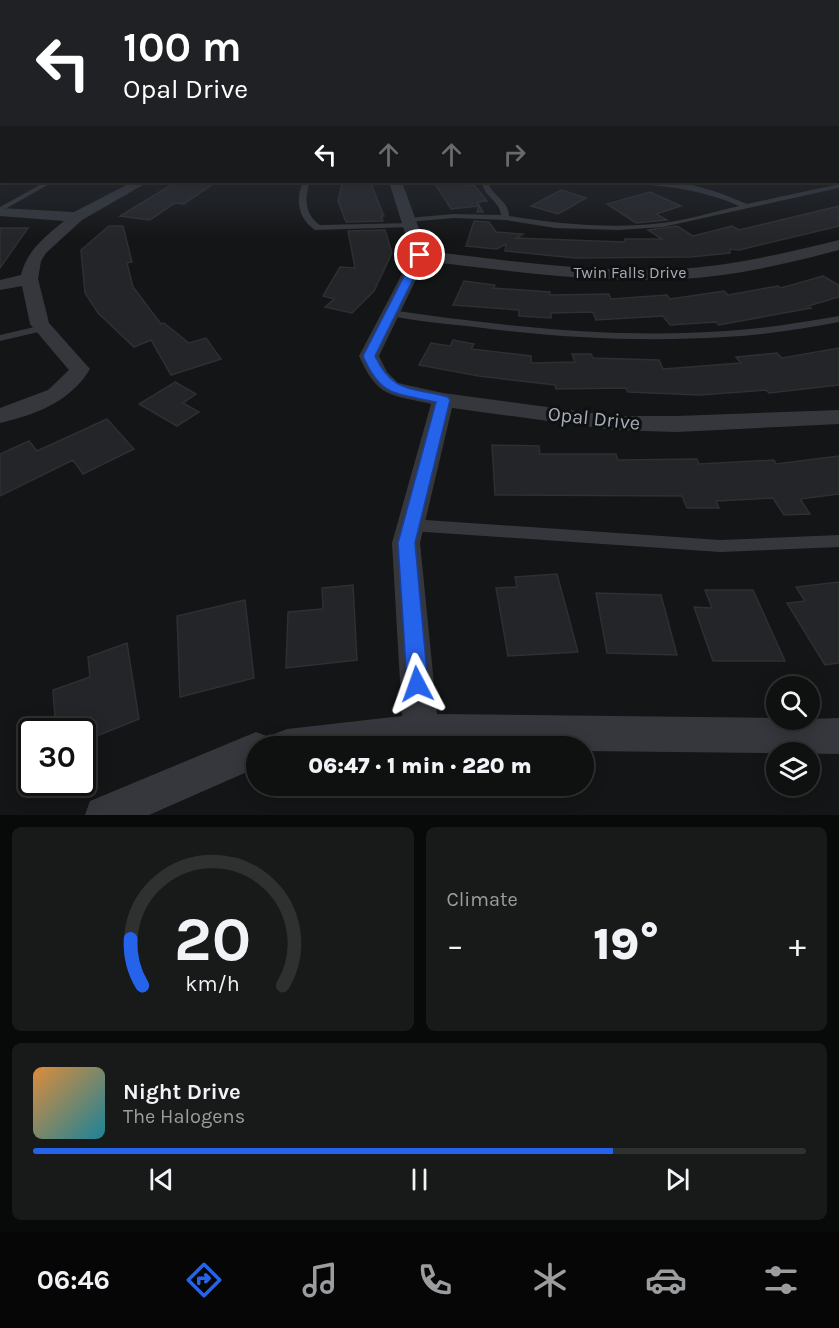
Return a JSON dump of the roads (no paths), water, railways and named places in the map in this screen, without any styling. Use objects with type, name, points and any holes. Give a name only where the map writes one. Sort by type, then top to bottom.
[{"type":"street","points":[[0,416],[49,399],[73,383],[80,369],[43,328],[29,279],[33,261],[40,250],[76,217],[139,183]]},
{"type":"street","points":[[391,313],[420,255],[395,183]]},
{"type":"street","points":[[0,211],[76,217]]},
{"type":"street","name":"Twin Falls Drive","points":[[420,255],[556,271],[678,274],[747,267],[839,245]]},
{"type":"street","points":[[0,285],[29,279]]},
{"type":"street","name":"Opal Drive","points":[[391,313],[369,356],[378,375],[391,388],[443,400],[614,423],[677,424],[839,417]]},
{"type":"street","points":[[421,732],[406,543],[443,400]]},
{"type":"street","points":[[385,736],[421,732],[839,736]]},
{"type":"street","points":[[104,815],[246,754]]},
{"type":"lane","points":[[0,211],[47,183]]},
{"type":"lane","points":[[306,183],[302,196],[303,210],[308,222],[318,228],[410,223],[454,216],[505,218],[555,226],[618,228],[663,225],[839,186]]},
{"type":"lane","points":[[485,183],[490,194],[507,211],[505,218]]},
{"type":"lane","points":[[649,183],[714,191],[745,206]]},
{"type":"lane","points":[[391,313],[505,330],[628,338],[745,334],[839,319]]},
{"type":"lane","points":[[0,338],[43,328]]},
{"type":"lane","points":[[411,525],[720,546],[839,541]]}]
